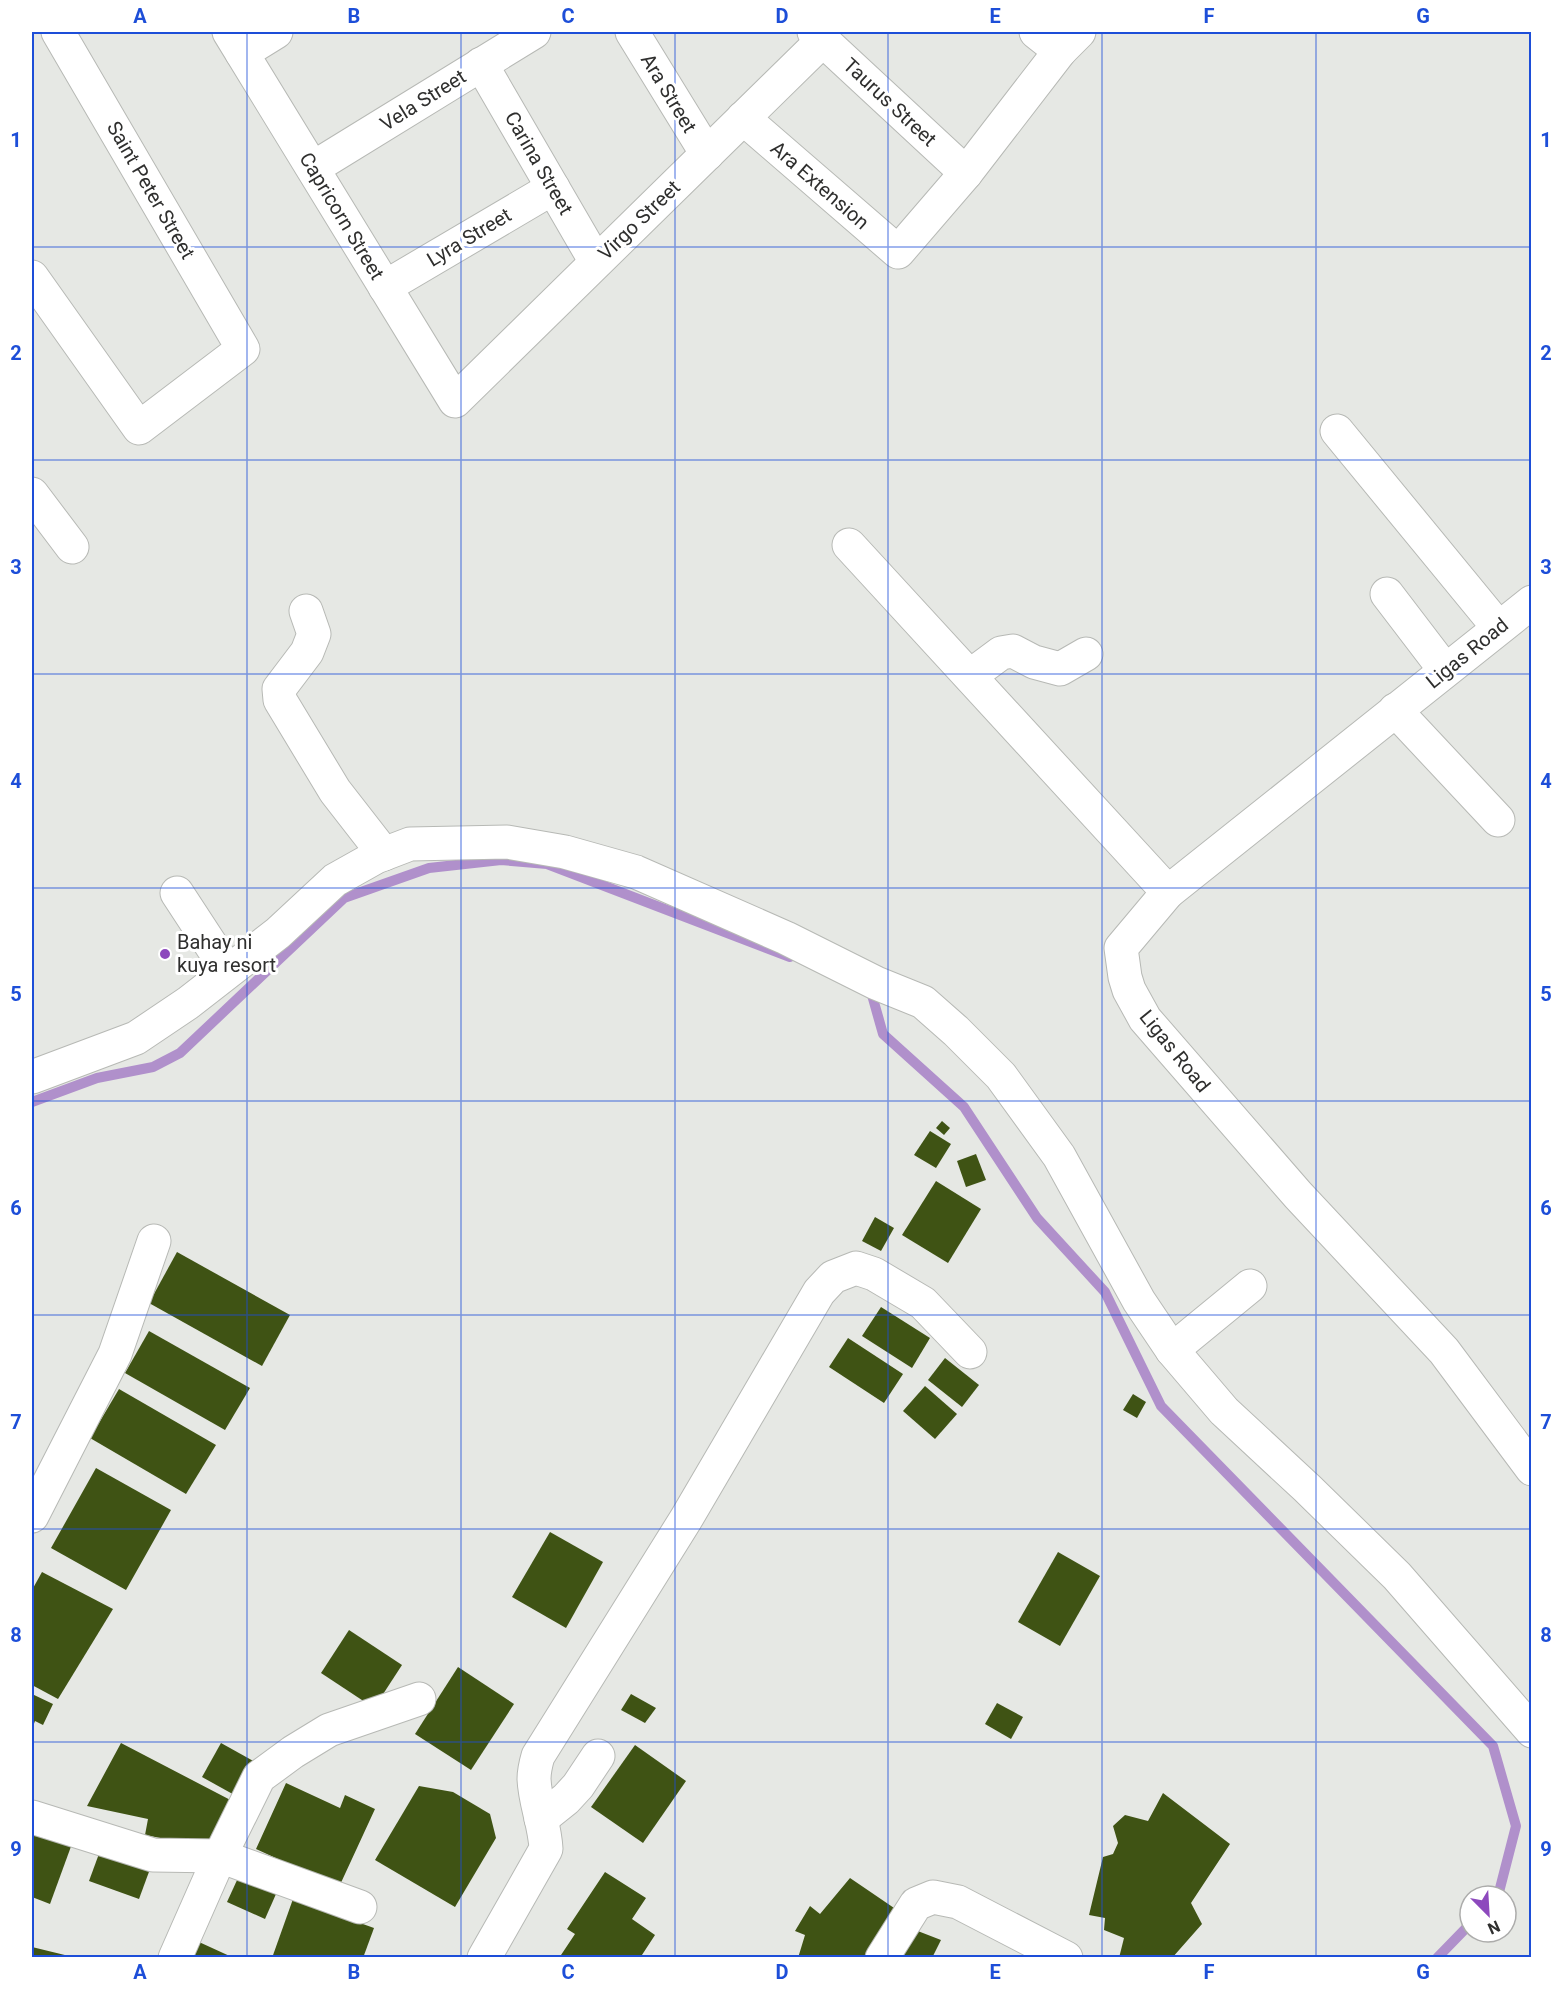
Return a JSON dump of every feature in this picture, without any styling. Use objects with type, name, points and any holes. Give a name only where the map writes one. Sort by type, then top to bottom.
[{"type":"street","name":"Saint Peter Street","points":[[32,277],[139,428],[243,349],[58,32]]},
{"type":"street","points":[[236,42],[276,32]]},
{"type":"street","name":"Vela Street","points":[[313,168],[534,32]]},
{"type":"street","name":"Ara Street","points":[[632,32],[706,154]]},
{"type":"street","name":"Virgo Street","points":[[455,401],[743,118],[818,36]]},
{"type":"street","name":"Taurus Street","points":[[818,36],[966,173]]},
{"type":"street","points":[[966,173],[1058,38]]},
{"type":"street","name":"Capricorn Street","points":[[236,42],[455,401]]},
{"type":"street","name":"Carina Street","points":[[481,64],[596,262]]},
{"type":"street","name":"Ara Extension","points":[[743,118],[898,252],[966,173]]},
{"type":"street","name":"Lyra Street","points":[[385,287],[553,188]]},
{"type":"street","points":[[1337,431],[1498,627]]},
{"type":"street","points":[[32,494],[72,547]]},
{"type":"street","points":[[849,545],[1168,892]]},
{"type":"street","points":[[1387,594],[1445,670]]},
{"type":"street","name":"Ligas Road","points":[[1532,602],[1168,892],[1121,948],[1129,990],[1145,1019],[1298,1195],[1444,1351],[1532,1469]]},
{"type":"street","points":[[306,611],[314,634],[307,652],[279,689],[280,700],[335,791],[384,854]]},
{"type":"street","points":[[970,676],[1001,653],[1013,651],[1034,662],[1060,669],[1086,654]]},
{"type":"street","points":[[1395,710],[1498,820]]},
{"type":"street","points":[[32,1077],[135,1038],[188,1003],[278,933],[335,880],[384,854],[410,844],[507,842],[565,852],[636,872],[786,938],[876,983],[923,1002],[956,1031],[1001,1076],[1059,1156],[1139,1301],[1172,1350],[1224,1411],[1397,1576],[1532,1731]]},
{"type":"street","points":[[177,893],[228,971]]},
{"type":"street","points":[[32,1516],[115,1354],[154,1241]]},
{"type":"street","points":[[484,1958],[546,1849],[535,1794],[534,1776],[538,1756],[686,1519],[819,1292],[833,1277],[856,1268],[874,1274],[923,1303],[970,1352]]},
{"type":"street","points":[[1172,1350],[1250,1286]]},
{"type":"street","points":[[175,1958],[220,1856],[259,1777],[293,1752],[329,1730],[419,1699]]},
{"type":"street","points":[[541,1819],[578,1786],[598,1756]]},
{"type":"street","points":[[32,1817],[153,1855],[220,1856],[360,1907]]},
{"type":"street","points":[[882,1958],[916,1904],[933,1897],[958,1902],[1066,1958]]},
{"type":"building","points":[[942,1121],[950,1128],[944,1135],[936,1128]]},
{"type":"building","points":[[930,1131],[951,1144],[936,1168],[914,1155]]},
{"type":"building","points":[[976,1154],[986,1180],[966,1187],[957,1161]]},
{"type":"building","points":[[936,1181],[981,1209],[948,1263],[902,1235]]},
{"type":"building","points":[[875,1217],[894,1228],[881,1251],[862,1241]]},
{"type":"building","points":[[177,1252],[290,1315],[262,1366],[149,1303]]},
{"type":"building","points":[[881,1307],[930,1338],[912,1368],[862,1336]]},
{"type":"building","points":[[149,1331],[250,1388],[225,1430],[125,1373]]},
{"type":"building","points":[[848,1338],[903,1374],[884,1403],[829,1367]]},
{"type":"building","points":[[945,1358],[979,1385],[962,1407],[928,1380]]},
{"type":"building","points":[[925,1386],[957,1414],[935,1439],[903,1411]]},
{"type":"building","points":[[119,1389],[216,1445],[186,1494],[90,1438]]},
{"type":"building","points":[[1133,1394],[1146,1402],[1137,1418],[1123,1410]]},
{"type":"building","points":[[96,1468],[171,1510],[126,1590],[51,1548]]},
{"type":"building","points":[[550,1532],[603,1562],[566,1628],[512,1597]]},
{"type":"building","points":[[1058,1552],[1100,1576],[1060,1646],[1018,1622]]},
{"type":"building","points":[[42,1572],[113,1609],[58,1699],[32,1685],[32,1590]]},
{"type":"building","points":[[349,1630],[402,1665],[374,1708],[321,1673]]},
{"type":"building","points":[[458,1667],[514,1704],[471,1770],[415,1734]]},
{"type":"building","points":[[32,1694],[53,1704],[43,1725],[35,1721],[32,1729]]},
{"type":"building","points":[[631,1694],[656,1708],[645,1723],[621,1710]]},
{"type":"building","points":[[997,1703],[1023,1717],[1011,1739],[985,1724]]},
{"type":"building","points":[[121,1743],[240,1805],[217,1849],[145,1835],[148,1819],[87,1806]]},
{"type":"building","points":[[221,1743],[257,1763],[238,1797],[202,1777]]},
{"type":"building","points":[[635,1745],[686,1781],[643,1843],[591,1807]]},
{"type":"building","points":[[286,1783],[340,1808],[345,1795],[375,1809],[339,1887],[256,1849]]},
{"type":"building","points":[[419,1786],[453,1792],[490,1814],[496,1838],[455,1907],[375,1860]]},
{"type":"building","points":[[1163,1793],[1230,1844],[1191,1903],[1202,1924],[1172,1958],[1152,1956],[1151,1958],[1119,1958],[1124,1938],[1104,1930],[1105,1918],[1089,1915],[1103,1857],[1113,1854],[1118,1843],[1113,1826],[1125,1815],[1148,1821]]},
{"type":"building","points":[[32,1826],[73,1841],[50,1904],[32,1897]]},
{"type":"building","points":[[100,1851],[150,1869],[139,1899],[89,1881]]},
{"type":"building","points":[[605,1872],[646,1898],[632,1919],[655,1935],[640,1958],[559,1958],[575,1934],[567,1929]]},
{"type":"building","points":[[238,1878],[276,1894],[265,1919],[227,1902]]},
{"type":"building","points":[[850,1878],[897,1910],[865,1958],[798,1958],[805,1935],[795,1931],[810,1906],[820,1914]]},
{"type":"building","points":[[293,1899],[374,1928],[363,1958],[272,1958]]},
{"type":"building","points":[[910,1928],[941,1940],[933,1956],[935,1958],[896,1958]]},
{"type":"building","points":[[199,1942],[234,1958],[192,1958]]},
{"type":"building","points":[[32,1947],[73,1957],[73,1958],[32,1958]]},
{"type":"waterway","points":[[32,1102],[97,1078],[153,1067],[180,1053],[344,898],[429,868],[501,860],[547,864],[790,957]]},
{"type":"waterway","points":[[866,990],[872,995],[883,1034],[964,1107],[1037,1218],[1105,1292],[1161,1406],[1493,1746],[1516,1826],[1501,1884]]},
{"type":"waterway","points":[[1437,1958],[1458,1936]]},
{"type":"place","name":"Bahay ni kuya resort","points":[[165,954]]}]
